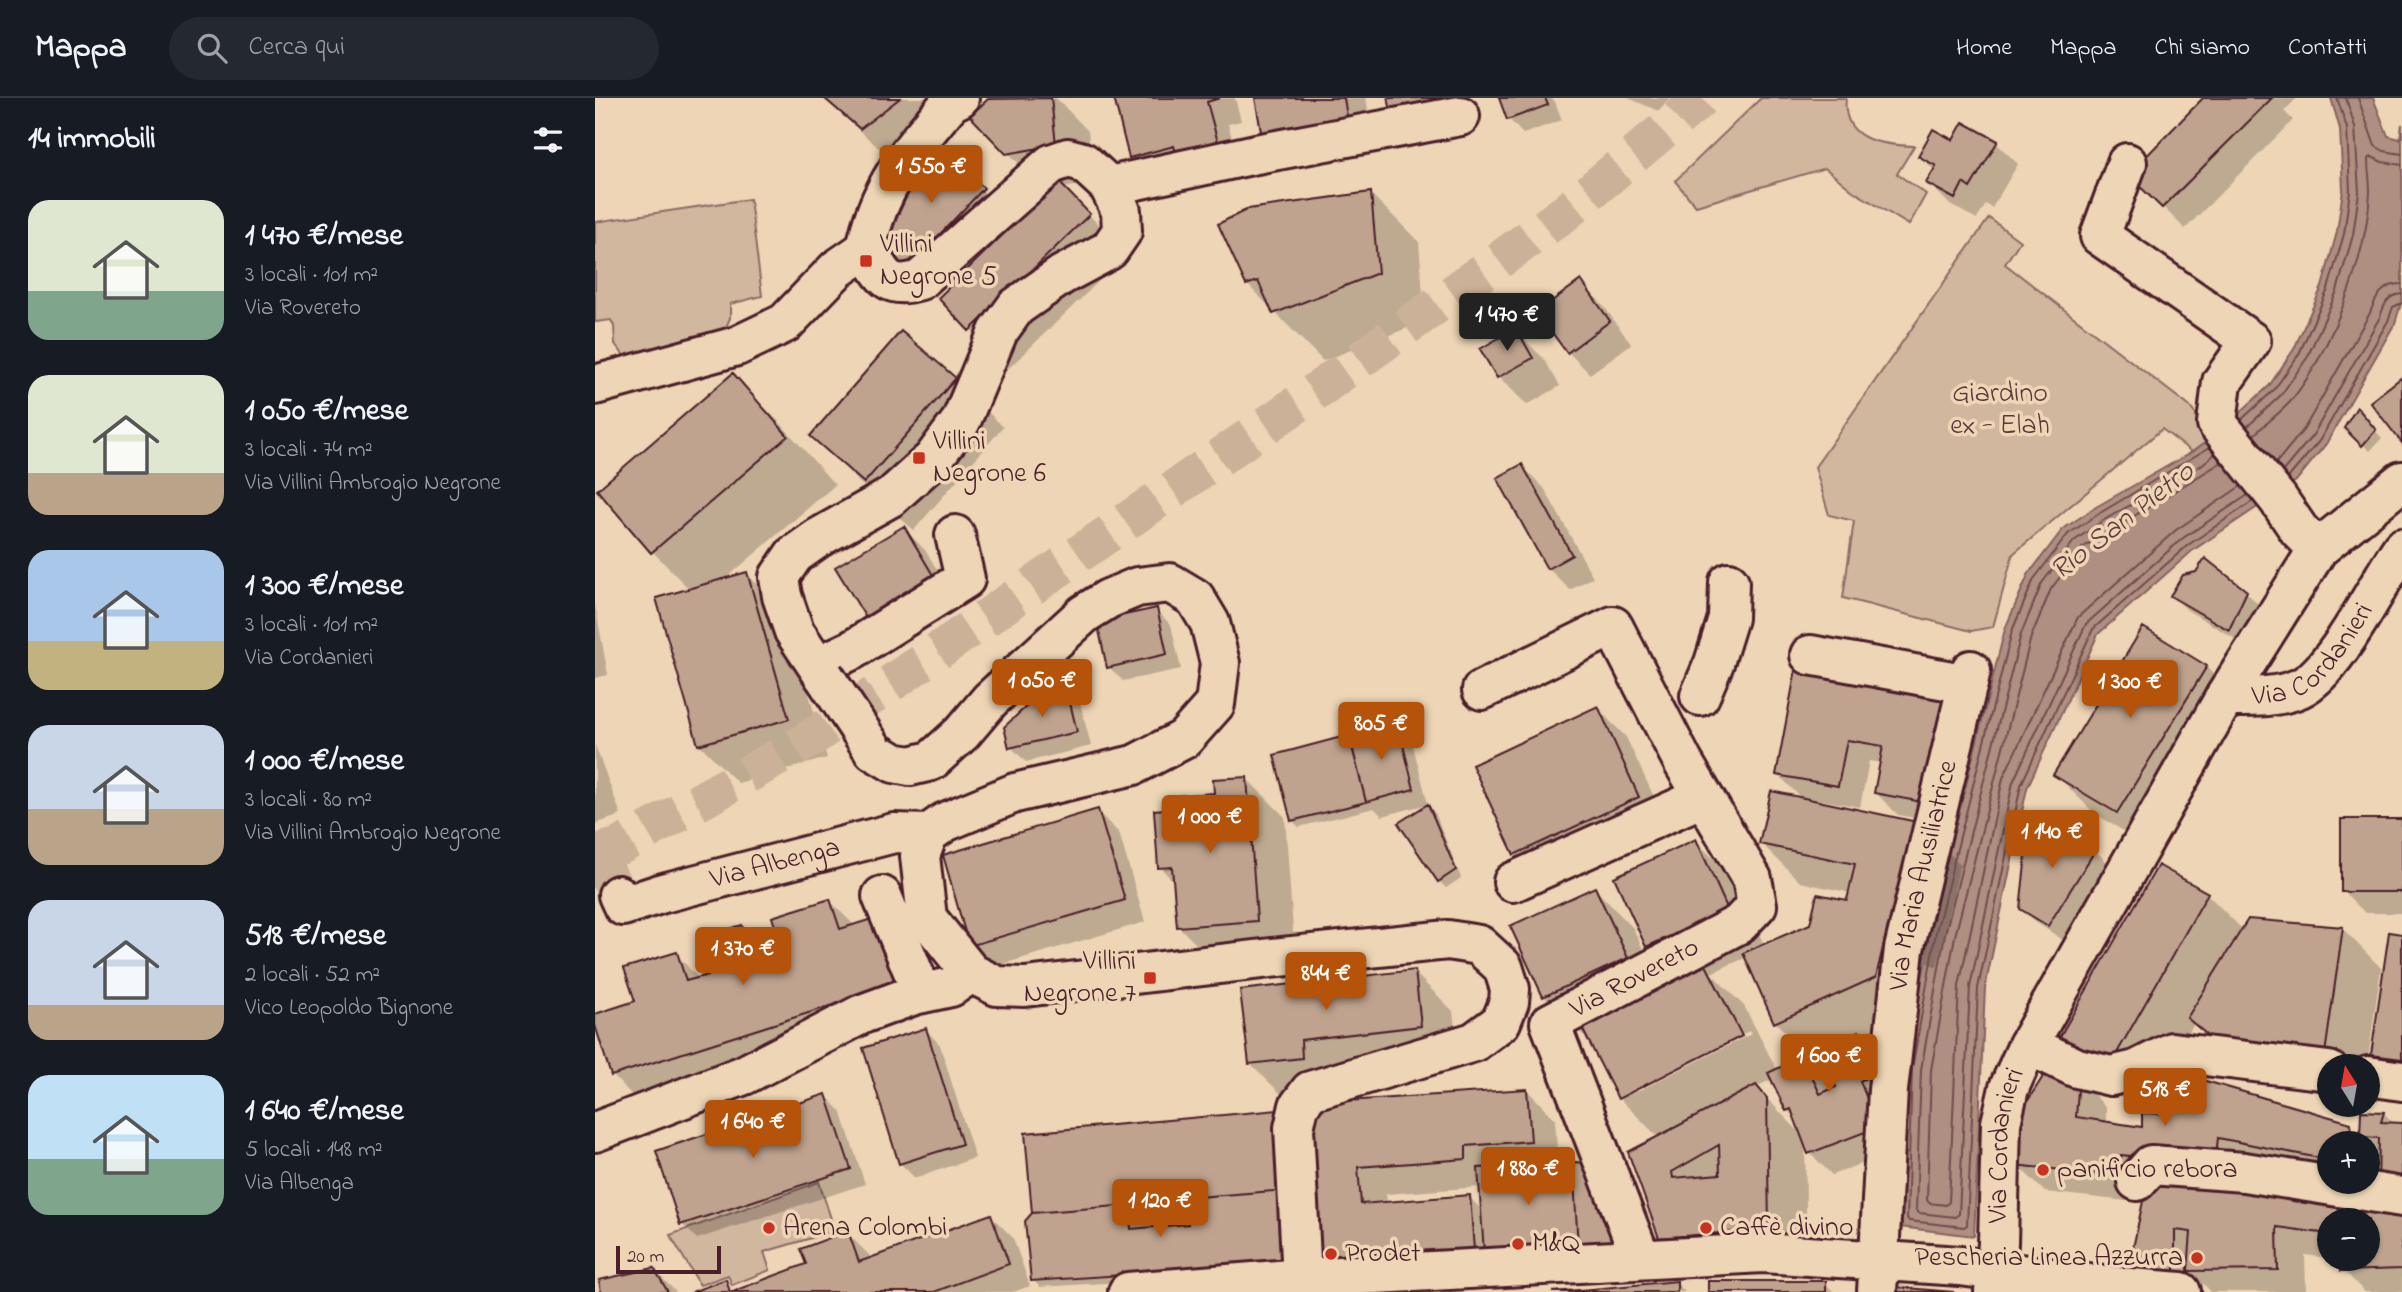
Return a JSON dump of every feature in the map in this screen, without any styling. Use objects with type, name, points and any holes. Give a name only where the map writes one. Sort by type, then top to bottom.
[{"type":"street","points":[[959,98],[951,102],[902,160],[871,220],[866,249],[886,280],[903,285],[920,280],[1051,164],[1068,158],[1083,162],[1108,186],[1121,211],[1122,231],[1109,250],[1062,275],[1016,307],[998,332],[961,421],[933,458],[891,497],[818,538],[794,555],[779,577],[782,596],[794,631],[874,751],[894,763],[910,766],[931,761],[962,733],[990,700],[1077,621],[1108,599],[1137,587],[1170,583],[1195,598],[1210,623],[1220,663],[1215,704],[1184,740],[1134,765],[1015,793],[945,822],[928,834],[920,856],[927,919],[971,973],[997,986],[1025,988],[1448,940],[1479,945],[1503,967],[1510,989],[1509,1002],[1501,1022],[1474,1042],[1310,1091],[1299,1106],[1294,1128],[1302,1278]]},
{"type":"street","points":[[1108,186],[1256,154],[1460,116]]},
{"type":"street","points":[[2127,163],[2100,236],[2251,341],[2222,382],[2217,423],[2278,499],[2299,530],[2318,549]]},
{"type":"street","points":[[595,385],[737,346],[785,323],[837,269],[866,249]]},
{"type":"street","name":"Via Cordanieri","points":[[1995,1281],[2001,1123],[2009,1088],[2028,1045],[2225,697],[2318,549],[2402,481]]},
{"type":"street","points":[[821,671],[965,579],[955,535]]},
{"type":"street","name":"Via Cordanieri","points":[[2225,697],[2260,697],[2301,688],[2331,663],[2402,548]]},
{"type":"street","points":[[1700,696],[1728,618],[1729,582]]},
{"type":"street","name":"Via Rovereto","points":[[1482,690],[1613,626],[1630,654],[1683,762],[1752,880],[1757,905],[1739,924],[1550,1024],[1641,1259]]},
{"type":"street","name":"Via Maria Ausiliatrice","points":[[1810,654],[1969,677],[1904,949],[1888,1090],[1878,1276]]},
{"type":"street","points":[[1513,882],[1703,797]]},
{"type":"street","name":"Via Albenga","points":[[612,905],[894,833],[928,834]]},
{"type":"street","points":[[882,896],[922,993]]},
{"type":"street","points":[[595,1132],[744,1075],[862,1014],[922,993],[951,987],[971,973]]},
{"type":"street","name":"Via Cordanieri","points":[[2028,1045],[2077,1068],[2111,1076],[2136,1070],[2172,1052],[2317,1070]]},
{"type":"street","points":[[2380,1077],[2402,1080]]},
{"type":"street","points":[[2137,1181],[2151,1165],[2244,1172],[2402,1196]]},
{"type":"street","points":[[1128,1292],[1302,1278],[1763,1253],[1878,1276],[2181,1292]]},
{"type":"green space","points":[[1761,98],[1846,98],[1846,112],[1850,124],[1857,132],[1877,142],[1914,146],[1897,174],[1926,194],[1909,225],[1853,191],[1825,168],[1696,206],[1675,181]]},
{"type":"green space","points":[[750,199],[762,296],[730,304],[730,318],[723,334],[626,358],[615,344],[611,320],[595,322],[595,222]]},
{"type":"green space","name":"Giardino ex - Elah","points":[[1989,218],[2020,241],[2005,264],[2189,406],[2213,437],[2192,452],[2162,429],[2013,554],[1993,627],[1971,631],[1843,598],[1854,521],[1829,515],[1815,467]]},
{"type":"green space","name":"Arena Colombi","points":[[819,1182],[835,1231],[764,1252],[770,1270],[732,1285],[728,1275],[700,1285],[670,1235]]},
{"type":"water","name":"Rio San Pietro","points":[[2331,98],[2373,98],[2388,136],[2400,139],[2402,124],[2402,300],[2395,323],[2326,444],[2296,481],[2192,551],[2098,634],[2027,788],[1985,988],[1974,1236],[1900,1227],[1905,1068],[1929,931],[2005,629],[2028,575],[2063,529],[2213,437],[2269,386],[2294,349],[2322,287],[2337,232],[2343,190],[2340,129]]},
{"type":"building","points":[[824,98],[900,98],[860,129]]},
{"type":"building","points":[[1051,98],[1056,145],[1006,154],[970,116],[988,99]]},
{"type":"building","points":[[1114,98],[1220,98],[1207,102],[1219,146],[1177,157],[1174,146],[1129,158]]},
{"type":"building","points":[[1255,98],[1344,98],[1348,123],[1262,137]]},
{"type":"building","points":[[1388,98],[1450,98],[1452,105],[1393,119]]},
{"type":"building","points":[[1499,98],[1545,98],[1548,105],[1507,120]]},
{"type":"building","points":[[2203,98],[2272,98],[2162,208],[2128,175]]},
{"type":"building","points":[[1963,122],[1998,141],[1970,188],[1963,183],[1955,199],[1926,183],[1936,166],[1918,156],[1933,129],[1953,140]]},
{"type":"building","points":[[934,141],[984,188],[906,270],[884,242]]},
{"type":"building","points":[[1058,181],[1090,214],[969,331],[938,298]]},
{"type":"building","points":[[1371,192],[1378,273],[1273,314],[1258,281],[1246,285],[1218,224],[1248,209]]},
{"type":"building","points":[[1581,280],[1610,321],[1567,353],[1537,312]]},
{"type":"building","points":[[1516,328],[1533,358],[1497,378],[1480,349]]},
{"type":"building","points":[[901,331],[956,378],[864,483],[810,436]]},
{"type":"building","points":[[733,373],[788,436],[651,553],[597,490]]},
{"type":"building","points":[[2402,377],[2402,443],[2370,402]]},
{"type":"building","points":[[2357,407],[2376,430],[2362,446],[2344,428]]},
{"type":"building","points":[[1522,464],[1572,555],[1547,569],[1497,478]]},
{"type":"building","points":[[904,526],[934,577],[866,618],[835,567]]},
{"type":"building","points":[[2205,558],[2247,591],[2229,630],[2170,596],[2183,575],[2196,572]]},
{"type":"building","points":[[747,572],[789,719],[698,745],[656,598]]},
{"type":"building","points":[[1157,608],[1167,654],[1107,668],[1097,621]]},
{"type":"building","points":[[2143,627],[2207,666],[2117,813],[2053,775]]},
{"type":"building","points":[[1796,669],[1953,697],[1933,804],[1874,793],[1883,746],[1847,740],[1838,786],[1776,775]]},
{"type":"building","points":[[1066,686],[1077,732],[1009,748],[1004,727],[1043,691]]},
{"type":"building","points":[[1598,706],[1639,797],[1514,855],[1472,765]]},
{"type":"building","points":[[1397,721],[1414,789],[1366,802],[1349,734]]},
{"type":"building","points":[[1349,735],[1366,802],[1291,821],[1274,755]]},
{"type":"building","points":[[1247,777],[1257,921],[1177,927],[1172,867],[1158,868],[1154,810],[1177,808],[1176,796],[1214,793],[1213,779]]},
{"type":"building","points":[[1771,791],[1922,823],[1898,930],[1888,926],[1876,977],[1774,1023],[1743,953],[1810,924],[1817,894],[1847,900],[1855,864],[1759,844]]},
{"type":"building","points":[[1428,804],[1456,870],[1438,882],[1398,823]]},
{"type":"building","points":[[1098,809],[1125,900],[969,946],[943,855]]},
{"type":"building","points":[[2045,817],[2096,849],[2048,926],[2020,909],[2027,846]]},
{"type":"building","points":[[2341,819],[2402,819],[2402,892],[2341,892]]},
{"type":"building","points":[[1696,839],[1728,910],[1646,947],[1614,877]]},
{"type":"building","points":[[2158,865],[2208,893],[2109,1067],[2059,1038]]},
{"type":"building","points":[[1595,887],[1628,958],[1543,997],[1510,926]]},
{"type":"building","points":[[830,899],[840,929],[875,918],[896,985],[611,1076],[595,1025],[595,1014],[635,1001],[624,968],[677,952],[686,981],[708,975],[697,939],[742,925],[753,958],[782,948],[772,917]]},
{"type":"building","points":[[2248,919],[2343,927],[2325,1054],[2212,1039],[2187,1018]]},
{"type":"building","points":[[2389,932],[2402,934],[2402,1059],[2371,1054]]},
{"type":"building","points":[[1706,965],[1742,1036],[1618,1099],[1582,1028]]},
{"type":"building","points":[[1415,970],[1421,1026],[1301,1040],[1302,1058],[1249,1064],[1240,990]]},
{"type":"building","points":[[926,1028],[962,1144],[899,1164],[863,1048]]},
{"type":"building","points":[[1859,1031],[1877,1072],[1860,1081],[1878,1127],[1808,1154],[1791,1109],[1786,1111],[1768,1073],[1803,1056],[1820,1094],[1836,1087],[1819,1048]]},
{"type":"building","points":[[2178,1073],[2317,1113],[2317,1117],[2330,1117],[2351,1123],[2350,1131],[2317,1131],[2317,1158],[2218,1138],[2215,1163],[2121,1155],[2120,1176],[2014,1165],[2020,1113],[2044,1075],[2079,1077],[2076,1117],[2142,1127],[2142,1113],[2166,1114]]},
{"type":"building","points":[[1756,1085],[1767,1098],[1769,1229],[1659,1238],[1628,1152]],"holes":[[[1719,1145],[1720,1174],[1673,1178],[1672,1172]]]},
{"type":"building","points":[[1527,1089],[1531,1141],[1466,1146],[1466,1159],[1358,1167],[1361,1204],[1470,1195],[1474,1250],[1317,1262],[1308,1109],[1316,1103]]},
{"type":"building","points":[[826,1094],[851,1169],[680,1225],[656,1151]]},
{"type":"building","points":[[1278,1110],[1286,1190],[1185,1198],[1188,1224],[1131,1229],[1129,1205],[1032,1213],[1025,1133]]},
{"type":"building","points":[[2380,1112],[2384,1112],[2381,1122],[2402,1123],[2402,1185],[2380,1184],[2380,1131],[2360,1131],[2361,1117],[2380,1117]]},
{"type":"building","points":[[2121,1155],[2137,1157],[2136,1170],[2120,1168]]},
{"type":"building","points":[[1573,1162],[1578,1247],[1484,1253],[1478,1168]]},
{"type":"building","points":[[1573,1162],[1589,1163],[1619,1242],[1578,1247]]},
{"type":"building","points":[[2149,1173],[2317,1192],[2317,1194],[2402,1201],[2402,1269],[2380,1270],[2380,1208],[2317,1208],[2317,1232],[2277,1227],[2278,1270],[2188,1271],[2191,1232],[2175,1230],[2175,1272],[2129,1267]]},
{"type":"building","points":[[1286,1190],[1290,1264],[1031,1281],[1025,1221],[1032,1213],[1129,1205],[1131,1229],[1188,1224],[1185,1198]]},
{"type":"building","points":[[991,1214],[1009,1264],[934,1292],[731,1292],[806,1264],[800,1249],[848,1231],[859,1262]]},
{"type":"building","points":[[654,1268],[668,1292],[601,1292],[599,1280]]},
{"type":"building","points":[[726,1279],[730,1292],[692,1292]]},
{"type":"building","points":[[1677,1281],[1677,1292],[1552,1292],[1592,1289]]},
{"type":"building","points":[[1708,1281],[1826,1281],[1826,1292],[1708,1292]]},
{"type":"building","points":[[1894,1287],[1954,1292],[1894,1292]]},
{"type":"tunnel","points":[[595,854],[622,845],[807,741],[1322,387],[1565,213],[1702,98]]},
{"type":"tunnel","points":[[595,850],[618,895]]},
{"type":"place","name":"Villini Negrone 5","points":[[866,261]]},
{"type":"place","name":"Villini Negrone 6","points":[[919,458]]},
{"type":"place","name":"Villini Negrone 7","points":[[1150,978]]},
{"type":"place","name":"panificio rebora","points":[[2043,1170]]},
{"type":"place","name":"Arena Colombi","points":[[769,1228]]},
{"type":"place","name":"Caffè divino","points":[[1706,1228]]},
{"type":"place","name":"M&Q","points":[[1518,1244]]},
{"type":"place","name":"Prodet","points":[[1331,1254]]},
{"type":"place","name":"Pescheria Linea Azzurra","points":[[2197,1258]]}]
